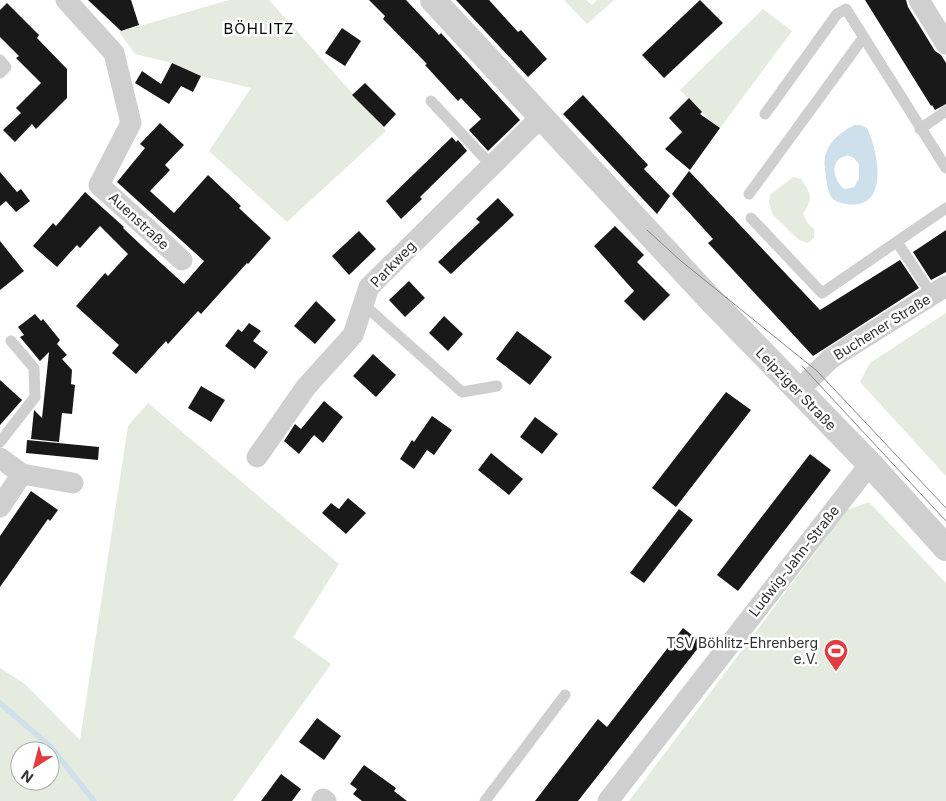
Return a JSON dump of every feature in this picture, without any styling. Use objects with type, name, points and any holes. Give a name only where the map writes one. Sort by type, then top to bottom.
[{"type":"street","name":"Auenstraße","points":[[66,0],[114,53],[131,123],[99,184],[182,260]]},
{"type":"street","name":"Leipziger Straße","points":[[433,0],[710,299],[870,464],[946,548]]},
{"type":"street","points":[[918,0],[946,44]]},
{"type":"street","name":"Parkweg","points":[[256,457],[306,387],[352,335],[369,287],[542,116]]},
{"type":"street","name":"Buchener Straße","points":[[798,391],[830,359],[939,291]]},
{"type":"street","points":[[0,458],[22,474],[73,483]]},
{"type":"street","name":"Ludwig-Jahn-Straße","points":[[608,801],[870,464]]},
{"type":"street","points":[[0,507],[22,474]]},
{"type":"lane","points":[[765,114],[837,14],[846,9],[946,168]]},
{"type":"lane","points":[[749,194],[863,38]]},
{"type":"lane","points":[[0,60],[6,67],[0,73]]},
{"type":"lane","points":[[431,100],[492,166]]},
{"type":"lane","points":[[920,129],[946,112]]},
{"type":"lane","points":[[751,218],[822,293],[946,208]]},
{"type":"lane","points":[[897,242],[939,291]]},
{"type":"lane","points":[[363,304],[462,392],[497,386]]},
{"type":"lane","points":[[0,442],[35,397],[34,368],[12,341]]},
{"type":"lane","points":[[485,801],[565,695]]},
{"type":"shaded area","points":[[229,0],[269,0],[386,131],[287,222],[209,151],[251,88],[201,76],[172,63],[135,54],[119,32]]},
{"type":"shaded area","points":[[564,0],[586,0],[592,5],[597,0],[614,0],[587,24]]},
{"type":"shaded area","points":[[763,9],[792,31],[720,128],[710,121],[680,90]]},
{"type":"shaded area","points":[[793,177],[801,179],[810,196],[809,204],[803,214],[808,224],[814,229],[814,238],[808,243],[799,240],[773,215],[769,203],[770,195]]},
{"type":"shaded area","points":[[946,313],[946,476],[860,382],[870,363]]},
{"type":"shaded area","points":[[148,403],[339,564],[293,637],[331,664],[233,801],[0,801],[0,668],[25,684],[80,740],[128,426]]},
{"type":"shaded area","name":"TSV Böhlitz-Ehrenberg e.V.","points":[[869,502],[946,583],[946,801],[629,801],[847,510]]},
{"type":"water","points":[[854,125],[867,128],[875,151],[877,177],[875,189],[870,198],[860,204],[839,202],[831,197],[828,189],[825,169],[826,154],[832,142]],"holes":[[[847,155],[854,158],[859,164],[859,179],[854,187],[845,189],[835,175],[836,162]]]},
{"type":"building","points":[[88,0],[131,0],[139,25],[121,31]]},
{"type":"building","points":[[369,0],[406,0],[439,35],[441,33],[520,120],[488,151],[469,130],[481,119],[461,98],[458,101],[425,65],[427,64],[383,19],[385,16]]},
{"type":"building","points":[[456,0],[489,0],[518,32],[521,30],[547,59],[528,77]]},
{"type":"building","points":[[700,0],[723,23],[664,78],[642,55]]},
{"type":"building","points":[[865,0],[906,0],[908,7],[935,51],[941,55],[946,63],[946,104],[935,110],[931,106]]},
{"type":"building","points":[[7,3],[39,35],[37,38],[67,69],[67,98],[36,129],[32,124],[15,142],[3,130],[21,113],[16,108],[41,83],[16,58],[19,56],[0,37],[0,10]]},
{"type":"building","points":[[342,28],[361,41],[345,66],[325,53]]},
{"type":"building","points":[[172,63],[201,76],[193,92],[181,86],[169,104],[135,83],[142,71],[161,84]]},
{"type":"building","points":[[365,83],[396,114],[384,127],[352,95]]},
{"type":"building","points":[[583,95],[648,165],[644,169],[670,196],[657,214],[563,114]]},
{"type":"building","points":[[689,98],[702,112],[700,114],[720,128],[690,170],[665,149],[682,132],[669,118]]},
{"type":"building","points":[[160,123],[184,145],[165,165],[170,170],[150,191],[174,213],[208,175],[271,238],[201,314],[198,311],[168,344],[166,341],[136,374],[112,353],[119,345],[76,306],[105,273],[108,276],[128,254],[100,226],[80,248],[77,245],[57,267],[33,246],[53,223],[56,226],[85,192],[184,284],[204,261],[117,182],[145,148],[140,144]]},
{"type":"building","points":[[452,137],[456,142],[458,140],[467,151],[420,197],[422,199],[401,219],[386,201]]},
{"type":"building","points":[[689,171],[820,310],[900,260],[919,288],[813,356],[708,243],[713,239],[672,194]]},
{"type":"building","points":[[0,172],[17,192],[21,189],[30,201],[16,212],[6,201],[0,206]]},
{"type":"building","points":[[498,198],[514,215],[451,274],[438,262],[480,222],[476,219]]},
{"type":"building","points":[[615,226],[644,255],[637,262],[670,295],[644,321],[624,301],[634,291],[594,246]]},
{"type":"building","points":[[946,230],[946,272],[931,280],[913,252]]},
{"type":"building","points":[[359,231],[376,249],[349,275],[332,256]]},
{"type":"building","points":[[0,241],[24,271],[0,290]]},
{"type":"building","points":[[409,281],[425,298],[405,317],[389,300]]},
{"type":"building","points":[[316,301],[336,320],[315,344],[294,326]]},
{"type":"building","points":[[35,314],[41,321],[43,319],[60,340],[57,344],[67,355],[62,359],[72,370],[71,384],[75,385],[72,414],[62,413],[59,442],[31,439],[34,410],[42,418],[49,352],[40,361],[20,337],[24,335],[18,327]]},
{"type":"building","points":[[444,316],[463,334],[448,351],[429,333]]},
{"type":"building","points":[[249,323],[261,331],[253,341],[268,352],[255,369],[225,346],[238,329],[242,332]]},
{"type":"building","points":[[517,331],[552,357],[530,385],[496,359]]},
{"type":"building","points":[[373,354],[396,375],[376,397],[353,376]]},
{"type":"building","points":[[0,380],[22,400],[0,425]]},
{"type":"building","points":[[201,386],[225,400],[211,422],[188,408]]},
{"type":"building","points":[[726,392],[751,410],[676,507],[652,488]]},
{"type":"building","points":[[324,401],[343,417],[323,443],[314,435],[299,454],[284,441],[295,424],[301,429]]},
{"type":"building","points":[[432,416],[452,430],[434,455],[427,450],[414,469],[400,459],[412,440],[414,442]]},
{"type":"building","points":[[535,417],[558,434],[542,454],[520,437]]},
{"type":"building","points":[[27,440],[99,447],[98,460],[26,453]]},
{"type":"building","points":[[491,453],[523,479],[509,495],[478,470]]},
{"type":"building","points":[[810,454],[831,470],[738,591],[717,575]]},
{"type":"building","points":[[31,491],[58,510],[50,521],[48,519],[0,587],[0,536]]},
{"type":"building","points":[[348,498],[366,513],[346,534],[322,513],[331,503],[339,509]]},
{"type":"building","points":[[679,509],[693,520],[644,583],[630,573]]},
{"type":"building","points":[[683,628],[702,643],[578,801],[535,801],[598,719],[607,727]]},
{"type":"building","points":[[317,718],[341,736],[324,760],[299,742]]},
{"type":"building","points":[[364,765],[396,788],[394,791],[407,801],[362,801],[353,794],[357,789],[350,784]]},
{"type":"building","points":[[281,774],[301,789],[292,801],[261,801]]},
{"type":"waterway","points":[[0,703],[51,747],[94,801]]},
{"type":"tram line","points":[[647,230],[681,261],[817,371],[946,508]]},
{"type":"tram line","points":[[802,366],[946,521]]},
{"type":"place","name":"TSV Böhlitz-Ehrenberg e.V.","points":[[836,672]]},
{"type":"district","name":"BÖHLITZ","points":[[259,29]]}]
